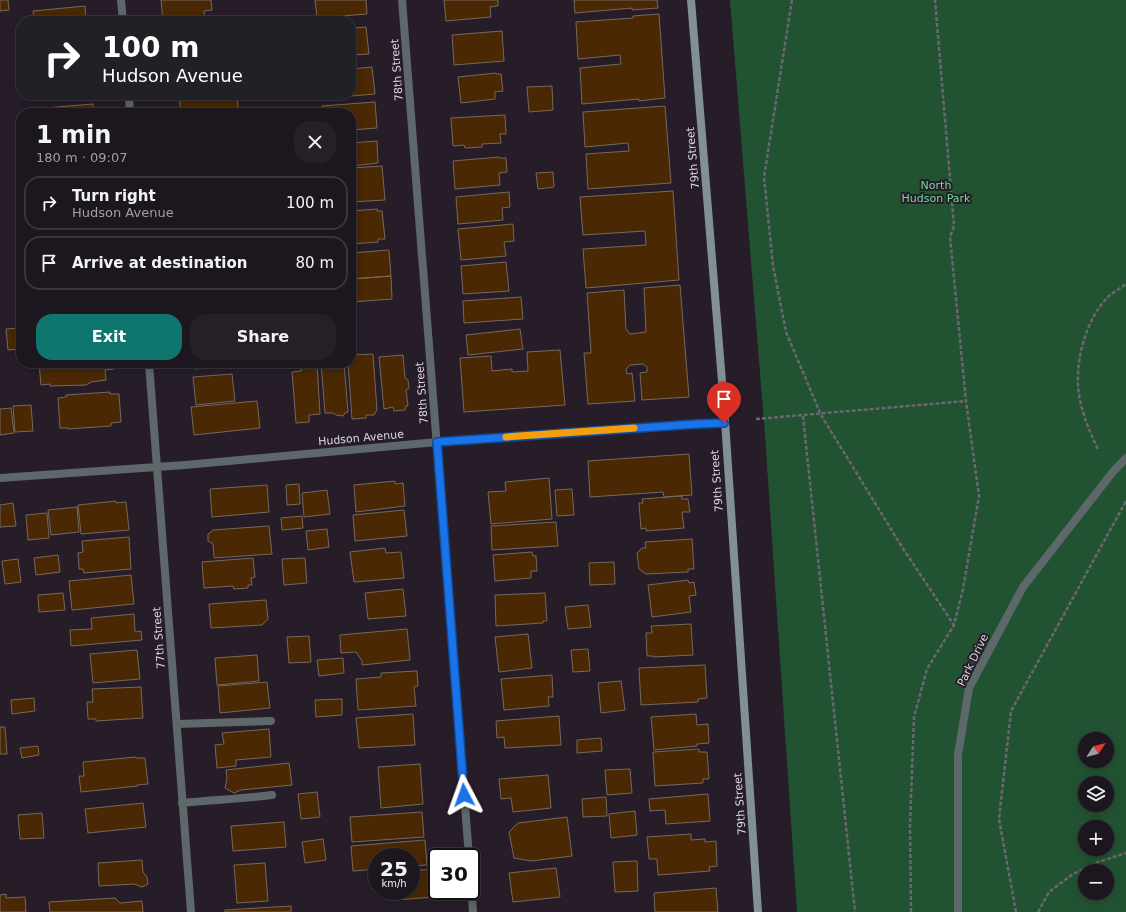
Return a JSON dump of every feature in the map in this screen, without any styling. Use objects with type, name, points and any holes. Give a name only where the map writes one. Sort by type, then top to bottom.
[{"type":"street","points":[[121,0],[123,16]]},
{"type":"street","name":"78th Street","points":[[402,0],[468,848]]},
{"type":"street","name":"79th Street","points":[[692,0],[722,382],[758,912]]},
{"type":"street","name":"77th Street","points":[[149,368],[191,912]]},
{"type":"street","name":"Hudson Avenue","points":[[0,478],[157,467],[437,442],[724,423]]},
{"type":"street","name":"Park Drive","points":[[958,912],[958,755],[969,688],[1023,587],[1112,473],[1126,458]]},
{"type":"street","points":[[177,724],[271,721]]},
{"type":"street","points":[[182,803],[219,799],[238,800],[272,795]]},
{"type":"street","points":[[472,900],[473,912]]},
{"type":"path","points":[[792,0],[764,177],[773,266],[786,332],[821,415],[902,547],[954,625]]},
{"type":"path","points":[[911,912],[910,825],[914,717],[927,669],[954,625],[963,589],[979,496],[966,402],[950,237],[954,226],[935,0]]},
{"type":"path","points":[[1098,449],[1087,427],[1080,398],[1079,370],[1083,341],[1092,318],[1106,298],[1126,284]]},
{"type":"path","points":[[756,419],[821,415],[966,402]]},
{"type":"path","points":[[803,416],[854,912]]},
{"type":"path","points":[[1016,912],[999,819],[1011,711],[1126,502]]},
{"type":"path","points":[[1038,912],[1049,892],[1073,874],[1098,862],[1126,853]]},
{"type":"green space","name":"North Hudson Park","points":[[730,0],[1126,0],[1126,912],[797,912],[765,435]]},
{"type":"building","points":[[0,0],[8,0],[9,10],[0,11]]},
{"type":"building","points":[[161,0],[211,0],[212,10],[204,11],[205,16],[163,16]]},
{"type":"building","points":[[315,0],[366,0],[367,14],[317,16]]},
{"type":"building","points":[[444,0],[498,0],[498,6],[490,7],[491,17],[446,21]]},
{"type":"building","points":[[574,0],[657,0],[658,8],[632,10],[632,8],[575,13]]},
{"type":"building","points":[[85,6],[86,16],[34,16],[33,11]]},
{"type":"building","points":[[659,14],[665,98],[582,104],[580,68],[621,64],[620,55],[578,59],[576,22],[633,18],[633,16]]},
{"type":"building","points":[[366,27],[369,54],[356,55],[356,28]]},
{"type":"building","points":[[502,31],[504,61],[454,65],[452,35]]},
{"type":"building","points":[[372,67],[375,94],[356,96],[356,69]]},
{"type":"building","points":[[496,73],[501,74],[503,91],[495,92],[495,99],[461,103],[458,77]]},
{"type":"building","points":[[552,86],[553,110],[529,112],[527,87]]},
{"type":"building","points":[[180,100],[237,100],[238,108],[180,108]]},
{"type":"building","points":[[375,102],[377,128],[356,130],[356,108],[322,108],[322,106]]},
{"type":"building","points":[[93,104],[93,108],[45,108]]},
{"type":"building","points":[[665,106],[671,183],[588,189],[586,154],[629,151],[628,143],[585,147],[583,112]]},
{"type":"building","points":[[505,115],[506,134],[500,134],[501,143],[482,144],[482,147],[465,148],[464,145],[453,146],[451,118]]},
{"type":"building","points":[[377,141],[378,163],[356,165],[356,143]]},
{"type":"building","points":[[499,157],[506,158],[507,172],[499,173],[500,185],[455,189],[453,161]]},
{"type":"building","points":[[382,166],[385,200],[356,202],[356,168]]},
{"type":"building","points":[[553,172],[554,187],[538,189],[536,173]]},
{"type":"building","points":[[673,191],[679,280],[586,288],[583,249],[646,245],[645,231],[583,235],[580,197]]},
{"type":"building","points":[[509,192],[510,207],[502,208],[503,220],[458,224],[456,197]]},
{"type":"building","points":[[377,209],[377,211],[382,211],[385,239],[378,239],[378,242],[356,244],[356,211]]},
{"type":"building","points":[[513,224],[514,241],[504,242],[506,256],[461,260],[458,229]]},
{"type":"building","points":[[389,250],[391,276],[356,279],[356,253]]},
{"type":"building","points":[[506,262],[509,291],[463,294],[461,266]]},
{"type":"building","points":[[391,276],[392,299],[356,302],[356,279]]},
{"type":"building","points":[[680,285],[689,397],[642,400],[640,373],[647,372],[647,367],[643,364],[630,365],[626,369],[627,374],[632,373],[635,401],[588,404],[584,353],[591,353],[587,293],[624,290],[626,329],[630,334],[646,332],[644,288]]},
{"type":"building","points":[[521,297],[523,319],[464,323],[463,301]]},
{"type":"building","points":[[16,328],[16,349],[8,350],[6,329]]},
{"type":"building","points":[[520,329],[523,349],[468,355],[466,335]]},
{"type":"building","points":[[560,350],[565,405],[464,412],[460,358],[491,356],[492,371],[512,369],[512,372],[528,371],[527,352]]},
{"type":"building","points":[[373,354],[377,410],[374,415],[366,415],[366,418],[352,419],[348,368],[356,368],[356,355]]},
{"type":"building","points":[[403,355],[405,378],[408,380],[409,388],[406,390],[408,406],[406,406],[405,410],[394,411],[393,407],[384,409],[379,357]]},
{"type":"building","points":[[39,368],[114,368],[105,370],[106,380],[91,382],[86,385],[41,385]]},
{"type":"building","points":[[301,368],[317,368],[320,414],[309,415],[309,422],[296,423],[292,372],[301,371]]},
{"type":"building","points":[[321,368],[344,368],[348,412],[343,416],[333,413],[325,413]]},
{"type":"building","points":[[232,374],[235,401],[196,405],[193,377]]},
{"type":"building","points":[[110,392],[110,394],[119,394],[121,422],[111,423],[111,426],[68,429],[60,428],[58,398],[66,397],[66,395]]},
{"type":"building","points":[[257,401],[260,428],[194,435],[191,407]]},
{"type":"building","points":[[31,405],[33,431],[15,432],[13,406]]},
{"type":"building","points":[[11,408],[14,433],[0,435],[0,409]]},
{"type":"building","points":[[689,454],[692,495],[664,497],[663,492],[590,497],[588,461]]},
{"type":"building","points":[[549,478],[552,519],[491,524],[488,492],[506,491],[505,482]]},
{"type":"building","points":[[395,481],[395,484],[403,483],[405,506],[356,512],[354,485]]},
{"type":"building","points":[[299,484],[300,504],[287,505],[286,485]]},
{"type":"building","points":[[267,485],[269,512],[212,517],[210,489]]},
{"type":"building","points":[[572,489],[574,515],[557,516],[555,490]]},
{"type":"building","points":[[327,490],[330,514],[304,517],[302,493]]},
{"type":"building","points":[[682,496],[682,499],[688,499],[690,512],[682,512],[684,528],[646,531],[646,528],[641,529],[639,503],[643,503],[642,499]]},
{"type":"building","points":[[116,501],[116,503],[126,502],[129,530],[81,534],[78,505]]},
{"type":"building","points":[[13,503],[16,526],[0,527],[0,505]]},
{"type":"building","points":[[77,507],[79,532],[51,535],[48,510]]},
{"type":"building","points":[[404,510],[407,536],[355,541],[353,515]]},
{"type":"building","points":[[47,513],[49,538],[28,540],[26,515]]},
{"type":"building","points":[[302,516],[303,528],[282,530],[281,518]]},
{"type":"building","points":[[556,522],[558,546],[492,550],[491,526]]},
{"type":"building","points":[[269,526],[272,554],[214,558],[213,544],[208,541],[208,534],[213,530]]},
{"type":"building","points":[[327,529],[329,547],[308,550],[306,531]]},
{"type":"building","points":[[129,537],[131,569],[84,573],[83,569],[79,569],[78,553],[83,552],[82,541]]},
{"type":"building","points":[[692,539],[694,569],[688,569],[688,572],[646,574],[639,569],[637,553],[642,548],[646,548],[645,542]]},
{"type":"building","points":[[385,548],[386,553],[401,552],[404,578],[354,582],[350,552]]},
{"type":"building","points":[[532,552],[533,556],[536,556],[537,571],[531,571],[531,578],[495,581],[493,555]]},
{"type":"building","points":[[58,555],[60,572],[36,575],[34,558]]},
{"type":"building","points":[[253,558],[255,577],[251,578],[252,585],[248,585],[248,588],[234,589],[233,586],[204,588],[202,562]]},
{"type":"building","points":[[305,558],[307,583],[284,585],[282,559]]},
{"type":"building","points":[[18,559],[21,582],[5,584],[2,561]]},
{"type":"building","points":[[614,562],[615,584],[590,585],[589,563]]},
{"type":"building","points":[[131,575],[134,604],[72,610],[69,581]]},
{"type":"building","points":[[688,580],[689,583],[694,582],[696,595],[689,596],[691,612],[652,617],[648,585]]},
{"type":"building","points":[[403,589],[406,616],[368,619],[365,593]]},
{"type":"building","points":[[63,593],[65,610],[39,612],[38,595]]},
{"type":"building","points":[[545,593],[547,621],[543,621],[543,623],[496,626],[495,595]]},
{"type":"building","points":[[266,600],[268,619],[262,625],[211,628],[209,604]]},
{"type":"building","points":[[588,605],[591,627],[568,629],[565,607]]},
{"type":"building","points":[[134,614],[135,632],[141,631],[142,640],[71,646],[70,630],[92,629],[91,618]]},
{"type":"building","points":[[691,624],[693,655],[647,656],[646,633],[652,633],[651,626]]},
{"type":"building","points":[[407,629],[410,660],[362,665],[362,661],[356,652],[341,653],[340,635]]},
{"type":"building","points":[[528,634],[532,668],[499,672],[495,637]]},
{"type":"building","points":[[309,636],[311,662],[289,663],[287,637]]},
{"type":"building","points":[[588,649],[590,671],[573,672],[571,650]]},
{"type":"building","points":[[137,650],[140,679],[93,683],[90,654]]},
{"type":"building","points":[[257,655],[259,681],[217,685],[215,658]]},
{"type":"building","points":[[343,658],[344,673],[319,676],[317,660]]},
{"type":"building","points":[[705,665],[707,698],[698,699],[698,702],[641,705],[639,668]]},
{"type":"building","points":[[417,671],[418,686],[414,687],[416,706],[358,710],[356,679],[381,677],[381,673]]},
{"type":"building","points":[[552,675],[553,697],[548,697],[549,706],[504,710],[501,679]]},
{"type":"building","points":[[621,681],[625,710],[601,713],[598,683]]},
{"type":"building","points":[[267,682],[270,708],[220,713],[218,686]]},
{"type":"building","points":[[141,687],[143,718],[96,721],[96,719],[88,719],[87,702],[93,702],[92,689]]},
{"type":"building","points":[[34,698],[35,711],[12,714],[11,700]]},
{"type":"building","points":[[342,699],[342,715],[316,717],[315,700]]},
{"type":"building","points":[[413,714],[415,745],[359,748],[356,718]]},
{"type":"building","points":[[696,714],[697,725],[708,724],[709,743],[697,744],[697,746],[654,750],[651,717]]},
{"type":"building","points":[[559,716],[561,745],[505,748],[504,737],[497,738],[496,721]]},
{"type":"building","points":[[0,727],[5,727],[7,754],[0,754]]},
{"type":"building","points":[[269,729],[271,757],[236,760],[236,766],[217,768],[215,745],[224,744],[222,733]]},
{"type":"building","points":[[601,738],[602,751],[577,753],[577,740]]},
{"type":"building","points":[[38,746],[39,755],[22,758],[20,748]]},
{"type":"building","points":[[699,749],[699,752],[707,752],[709,779],[703,779],[703,783],[655,786],[653,752]]},
{"type":"building","points":[[136,757],[145,758],[148,784],[81,792],[79,776],[84,776],[83,762]]},
{"type":"building","points":[[289,763],[292,785],[241,790],[234,793],[225,788],[227,778],[226,770]]},
{"type":"building","points":[[420,764],[423,804],[381,808],[378,767]]},
{"type":"building","points":[[630,769],[632,793],[607,795],[605,770]]},
{"type":"building","points":[[548,775],[551,808],[513,812],[511,798],[501,799],[499,779]]},
{"type":"building","points":[[317,792],[320,817],[301,819],[298,794]]},
{"type":"building","points":[[708,794],[710,821],[666,824],[665,810],[650,811],[649,799]]},
{"type":"building","points":[[606,797],[607,816],[583,817],[582,799]]},
{"type":"building","points":[[143,803],[146,827],[88,833],[85,809]]},
{"type":"building","points":[[635,811],[637,835],[611,838],[609,814]]},
{"type":"building","points":[[422,812],[424,837],[352,842],[350,817]]},
{"type":"building","points":[[42,813],[44,838],[20,839],[18,815]]},
{"type":"building","points":[[567,817],[572,856],[531,861],[514,858],[509,832],[518,823]]},
{"type":"building","points":[[284,822],[286,847],[233,851],[231,826]]},
{"type":"building","points":[[691,834],[691,840],[705,839],[705,842],[716,841],[717,866],[709,867],[710,871],[658,875],[657,859],[649,859],[647,837]]},
{"type":"building","points":[[323,839],[326,860],[305,863],[302,842]]},
{"type":"building","points":[[425,840],[427,865],[420,865],[420,848],[368,848],[368,870],[353,871],[351,846]]},
{"type":"building","points":[[142,860],[143,872],[147,877],[148,884],[142,887],[134,884],[99,886],[98,863]]},
{"type":"building","points":[[637,861],[638,891],[615,892],[613,862]]},
{"type":"building","points":[[265,863],[268,901],[237,903],[234,865]]},
{"type":"building","points":[[556,868],[560,897],[513,902],[509,873]]},
{"type":"building","points":[[428,869],[428,897],[420,898],[420,870]]},
{"type":"building","points":[[716,888],[718,912],[655,912],[654,893]]},
{"type":"building","points":[[6,894],[6,898],[25,897],[26,912],[0,912],[0,895]]},
{"type":"building","points":[[115,898],[120,903],[142,901],[143,912],[50,912],[49,902]]},
{"type":"building","points":[[291,906],[291,912],[225,912],[225,910]]},
{"type":"slow traffic","points":[[506,437],[634,428]]},
{"type":"route","points":[[464,795],[437,442],[724,423]]}]
